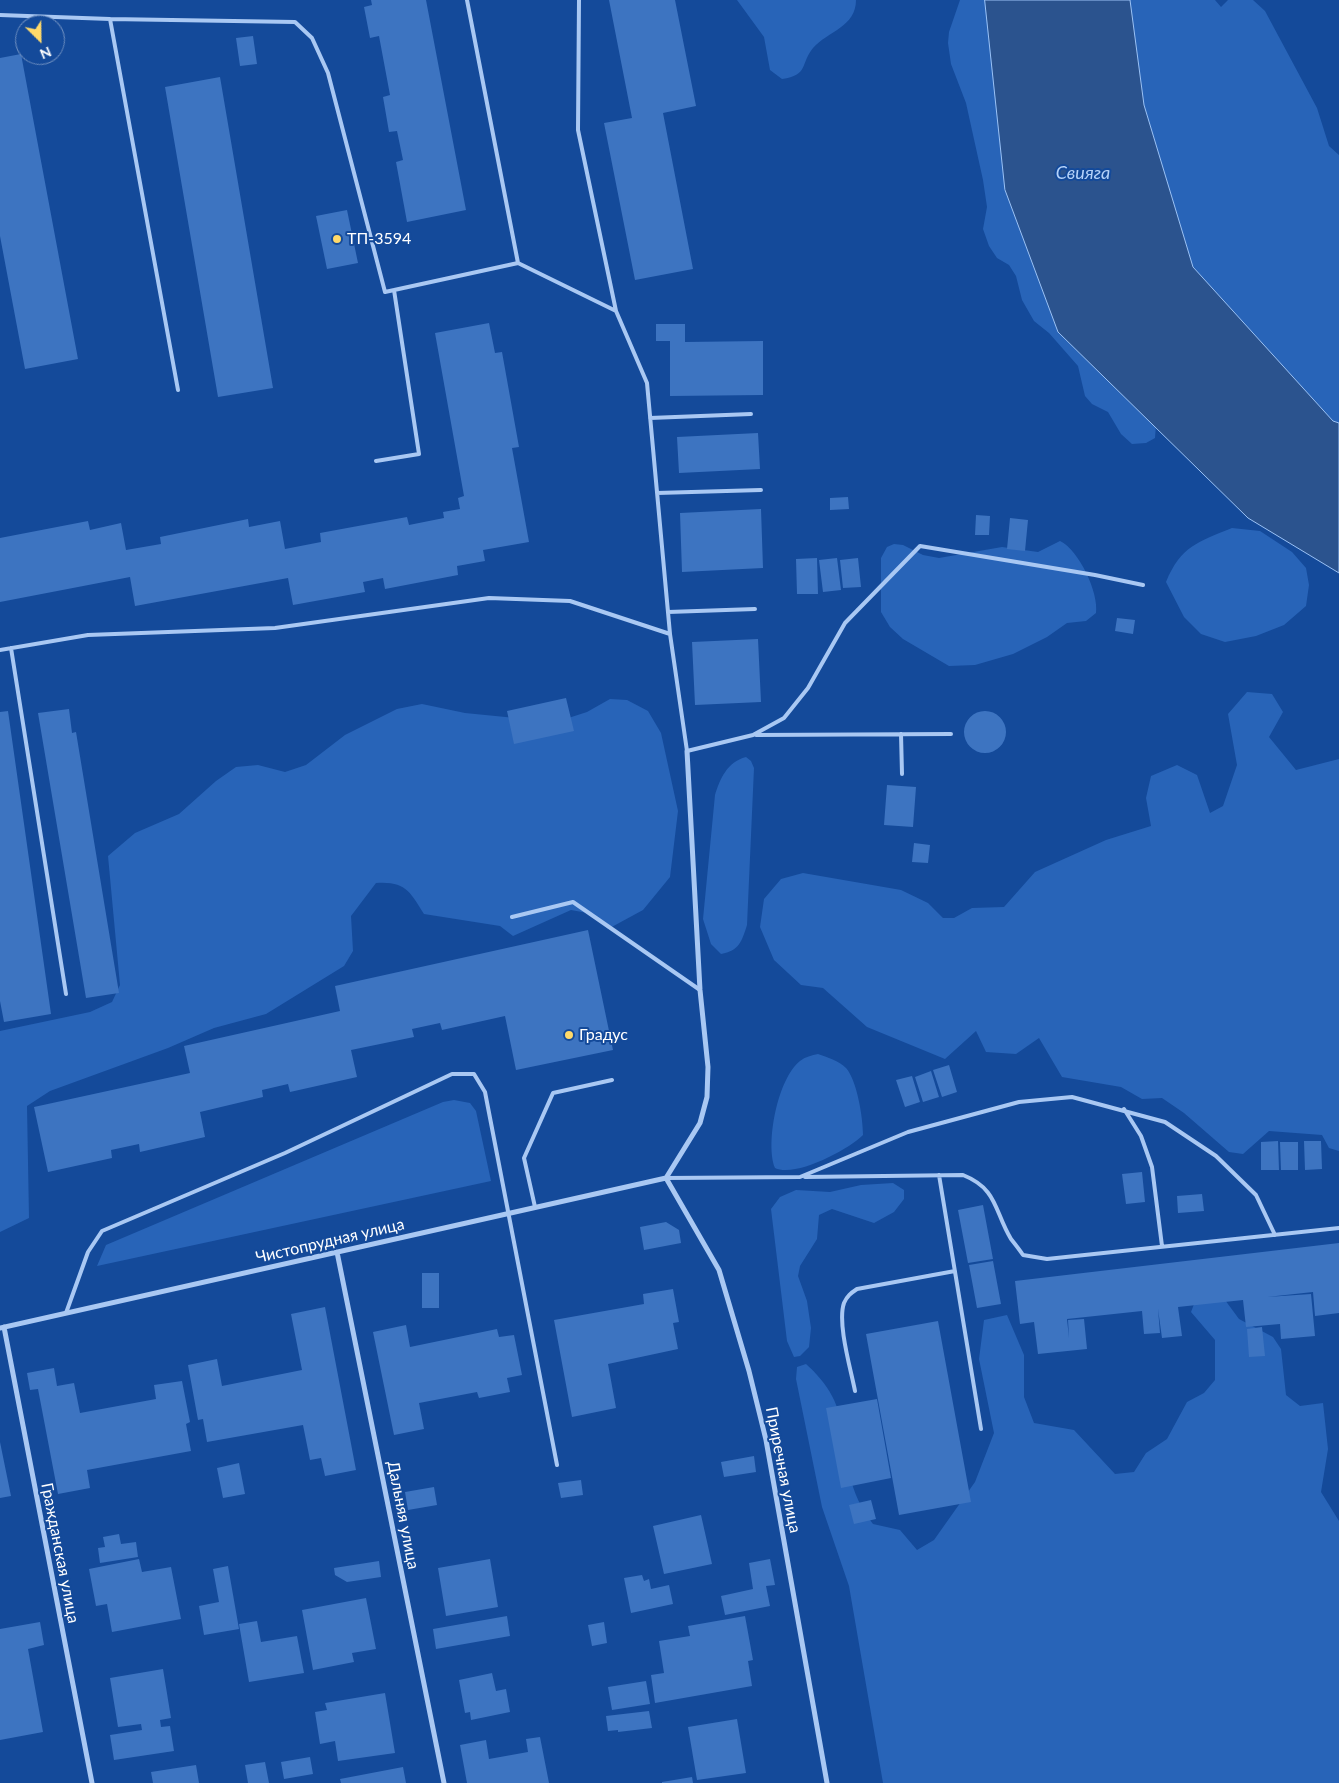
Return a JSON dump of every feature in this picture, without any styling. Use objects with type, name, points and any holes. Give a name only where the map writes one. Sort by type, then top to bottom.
[{"type":"street","points":[[666,1178],[700,1123],[707,1097],[708,1067],[700,990],[687,751]]},
{"type":"street","name":"Чистопрудная улица","points":[[2,1327],[666,1178]]},
{"type":"street","name":"Приречная улица","points":[[666,1178],[719,1270],[749,1371],[766,1440],[828,1783]]},
{"type":"street","name":"Дальняя улица","points":[[338,1252],[444,1783]]},
{"type":"street","name":"Гражданская улица","points":[[2,1327],[92,1783]]},
{"type":"lane","points":[[467,0],[518,263]]},
{"type":"lane","points":[[579,0],[578,130],[616,311],[647,383],[670,634],[687,751],[753,734],[784,718],[808,688],[845,623],[920,546],[1096,575],[1142,585]]},
{"type":"lane","points":[[0,15],[295,22],[312,38],[328,73],[385,292],[518,263],[616,311]]},
{"type":"lane","points":[[110,19],[178,390]]},
{"type":"lane","points":[[376,461],[419,454],[394,290]]},
{"type":"lane","points":[[650,418],[751,414]]},
{"type":"lane","points":[[657,493],[761,490]]},
{"type":"lane","points":[[0,650],[88,635],[275,628],[489,598],[570,601],[670,634]]},
{"type":"lane","points":[[668,612],[755,609]]},
{"type":"lane","points":[[11,648],[66,994]]},
{"type":"lane","points":[[753,734],[951,734]]},
{"type":"lane","points":[[901,734],[902,774]]},
{"type":"lane","points":[[512,916],[573,902],[700,990]]},
{"type":"lane","points":[[66,1313],[88,1252],[102,1231],[285,1153],[452,1074],[474,1074],[486,1092],[557,1465]]},
{"type":"lane","points":[[535,1207],[524,1158],[553,1093],[612,1080]]},
{"type":"lane","points":[[800,1177],[908,1132],[1019,1102],[1072,1097],[1124,1109],[1165,1122],[1216,1156],[1256,1195],[1275,1235]]},
{"type":"lane","points":[[1124,1109],[1141,1136],[1152,1167],[1162,1246]]},
{"type":"lane","points":[[939,1175],[981,1428]]},
{"type":"lane","points":[[666,1178],[963,1175],[978,1180],[991,1193],[1011,1238],[1023,1255],[1047,1260],[1339,1228]]},
{"type":"lane","points":[[855,1391],[842,1321],[844,1305],[849,1294],[857,1289],[955,1271]]},
{"type":"shaded area","points":[[737,0],[856,0],[855,9],[846,23],[813,48],[800,72],[782,79],[770,70],[764,37]]},
{"type":"shaded area","points":[[960,0],[994,0],[1157,411],[1155,438],[1146,443],[1132,444],[1121,434],[1108,412],[1092,404],[1085,396],[1078,366],[1049,333],[1034,321],[1022,300],[1016,276],[1009,265],[997,258],[989,246],[983,229],[987,207],[983,180],[966,103],[951,64],[948,43],[949,32]]},
{"type":"shaded area","points":[[1121,0],[1215,0],[1221,7],[1228,0],[1253,0],[1265,11],[1317,108],[1329,146],[1339,155],[1339,427],[1322,419],[1216,305],[1160,210]]},
{"type":"shaded area","points":[[1232,528],[1260,531],[1292,552],[1306,568],[1309,585],[1306,606],[1284,625],[1256,636],[1225,642],[1201,634],[1184,617],[1166,582],[1178,560],[1192,547],[1209,537]]},
{"type":"shaded area","points":[[1060,541],[1081,562],[1091,584],[1096,613],[1086,621],[1067,623],[1047,637],[1013,654],[975,665],[949,666],[903,639],[890,627],[881,612],[881,558],[887,547],[894,544],[903,545],[923,555],[939,558],[1002,547],[1038,552]]},
{"type":"shaded area","points":[[1247,692],[1272,694],[1283,712],[1269,737],[1296,770],[1339,759],[1339,1151],[1329,1148],[1322,1135],[1269,1131],[1243,1154],[1229,1152],[1184,1113],[1162,1098],[1142,1099],[1121,1087],[1062,1077],[1039,1038],[1016,1054],[986,1052],[976,1031],[945,1059],[867,1027],[823,988],[801,985],[774,960],[760,927],[764,899],[781,879],[803,873],[901,890],[928,903],[943,918],[954,918],[972,908],[1004,907],[1035,872],[1106,840],[1151,826],[1146,798],[1151,776],[1177,765],[1197,775],[1210,813],[1223,806],[1237,765],[1228,714]]},
{"type":"shaded area","points":[[610,699],[627,700],[648,711],[661,733],[678,811],[670,877],[643,910],[608,929],[593,914],[571,910],[513,936],[500,926],[424,914],[406,889],[394,884],[376,883],[351,916],[353,951],[344,966],[266,1014],[214,1028],[168,1048],[50,1091],[27,1106],[29,1218],[0,1232],[0,1031],[90,1012],[112,1002],[120,985],[108,856],[135,833],[179,814],[216,781],[236,767],[258,765],[285,772],[306,765],[345,735],[397,709],[422,704],[465,713],[556,722],[587,712]]},
{"type":"shaded area","points":[[746,757],[751,761],[754,768],[747,925],[736,948],[721,954],[711,944],[703,919],[715,795],[722,777],[729,767],[739,759]]},
{"type":"shaded area","points":[[818,1054],[840,1063],[850,1074],[859,1100],[863,1135],[834,1155],[808,1166],[784,1170],[775,1168],[772,1157],[773,1128],[785,1081],[792,1069],[800,1061]]},
{"type":"shaded area","points":[[454,1100],[470,1103],[476,1111],[491,1181],[97,1266],[106,1245],[443,1102]]},
{"type":"shaded area","points":[[893,1183],[904,1190],[904,1199],[894,1212],[874,1223],[832,1209],[819,1215],[817,1239],[800,1266],[798,1276],[807,1301],[811,1328],[809,1347],[800,1356],[794,1357],[787,1341],[771,1209],[780,1197],[796,1190],[830,1192],[861,1185]]},
{"type":"shaded area","points":[[1196,1299],[1225,1300],[1239,1319],[1273,1337],[1281,1349],[1286,1395],[1300,1406],[1323,1403],[1328,1449],[1321,1492],[1339,1521],[1339,1783],[883,1783],[849,1586],[822,1507],[796,1379],[797,1367],[806,1364],[827,1387],[832,1396],[842,1425],[851,1481],[858,1501],[865,1513],[873,1524],[900,1530],[917,1550],[934,1540],[975,1482],[994,1433],[979,1359],[984,1320],[1007,1315],[1024,1355],[1024,1397],[1034,1423],[1074,1430],[1115,1474],[1134,1472],[1146,1453],[1167,1439],[1187,1402],[1204,1393],[1215,1380],[1215,1340],[1191,1312]]},
{"type":"water","name":"Свияга","points":[[985,0],[1130,0],[1144,105],[1193,267],[1333,421],[1339,423],[1339,573],[1248,518],[1058,332],[1005,190]]},
{"type":"building","points":[[371,0],[426,0],[466,210],[407,222],[396,162],[403,160],[397,131],[389,132],[383,97],[390,95],[379,36],[370,38],[364,7],[372,5]]},
{"type":"building","points":[[609,0],[675,0],[696,106],[663,113],[693,269],[635,280],[604,123],[632,118]]},
{"type":"building","points":[[253,36],[257,64],[240,66],[236,38]]},
{"type":"building","points":[[15,55],[15,65],[23,65],[78,359],[25,369],[0,236],[0,58]]},
{"type":"building","points":[[220,77],[273,388],[218,397],[165,87]]},
{"type":"building","name":"ТП-3594","points":[[347,210],[358,263],[327,269],[316,216]]},
{"type":"building","points":[[489,323],[495,353],[502,352],[519,447],[512,448],[529,542],[483,550],[485,561],[457,566],[458,575],[385,589],[383,578],[363,582],[365,592],[293,605],[288,578],[135,606],[130,577],[0,602],[0,538],[88,521],[90,530],[121,523],[126,550],[161,544],[160,537],[248,519],[249,527],[280,521],[285,549],[321,542],[320,533],[407,517],[409,525],[444,518],[443,512],[460,509],[458,498],[464,496],[435,333]]},
{"type":"building","points":[[656,324],[685,324],[685,342],[763,341],[763,395],[670,396],[670,341],[656,341]]},
{"type":"building","points":[[758,433],[760,469],[679,473],[677,437]]},
{"type":"building","points":[[848,497],[849,509],[830,510],[830,498]]},
{"type":"building","points":[[761,509],[763,568],[682,572],[680,513]]},
{"type":"building","points":[[976,515],[990,516],[989,535],[975,535]]},
{"type":"building","points":[[1010,518],[1028,520],[1025,551],[1007,549]]},
{"type":"building","points":[[817,558],[818,594],[797,594],[796,559]]},
{"type":"building","points":[[837,558],[841,590],[823,592],[819,560]]},
{"type":"building","points":[[858,558],[861,587],[843,588],[840,560]]},
{"type":"building","points":[[1117,618],[1135,620],[1133,634],[1115,631]]},
{"type":"building","points":[[758,639],[761,702],[695,705],[692,642]]},
{"type":"building","points":[[566,698],[574,731],[514,744],[507,711]]},
{"type":"building","points":[[69,709],[72,733],[76,732],[119,993],[86,998],[38,713]]},
{"type":"building","points":[[8,711],[51,1014],[4,1022],[0,1001],[0,712]]},
{"type":"building","points":[[985,711],[1000,717],[1006,732],[1000,747],[985,753],[970,747],[964,732],[970,717]]},
{"type":"building","points":[[887,785],[916,787],[913,827],[884,825]]},
{"type":"building","points":[[914,843],[930,845],[928,863],[912,862]]},
{"type":"building","points":[[588,930],[613,1050],[516,1070],[505,1016],[442,1030],[440,1023],[412,1029],[414,1037],[351,1050],[357,1077],[290,1092],[288,1084],[262,1090],[263,1097],[200,1112],[205,1137],[140,1152],[139,1144],[111,1150],[112,1158],[48,1172],[34,1107],[190,1073],[184,1046],[340,1011],[335,986]]},
{"type":"building","points":[[949,1065],[957,1092],[942,1097],[933,1070]]},
{"type":"building","points":[[931,1071],[939,1097],[923,1102],[915,1077]]},
{"type":"building","points":[[912,1076],[920,1102],[905,1107],[896,1080]]},
{"type":"building","points":[[1278,1141],[1279,1170],[1261,1170],[1261,1142]]},
{"type":"building","points":[[1304,1141],[1321,1141],[1322,1169],[1305,1170]]},
{"type":"building","points":[[1280,1142],[1298,1142],[1298,1170],[1281,1170]]},
{"type":"building","points":[[1142,1172],[1145,1202],[1126,1204],[1122,1174]]},
{"type":"building","points":[[1202,1194],[1204,1211],[1178,1213],[1177,1196]]},
{"type":"building","points":[[983,1205],[993,1259],[968,1263],[958,1210]]},
{"type":"building","points":[[666,1222],[679,1230],[681,1243],[644,1250],[640,1227]]},
{"type":"building","points":[[1339,1243],[1339,1313],[1315,1316],[1313,1292],[1267,1297],[1311,1294],[1315,1336],[1281,1339],[1280,1324],[1246,1327],[1243,1300],[1178,1307],[1182,1336],[1162,1338],[1158,1309],[1160,1333],[1144,1334],[1142,1311],[1067,1319],[1069,1338],[1068,1320],[1084,1319],[1087,1349],[1038,1354],[1034,1322],[1020,1324],[1015,1281]]},
{"type":"building","points":[[993,1261],[1001,1304],[977,1308],[969,1265]]},
{"type":"building","points":[[422,1273],[439,1273],[439,1308],[422,1308]]},
{"type":"building","points":[[673,1289],[679,1322],[673,1323],[678,1349],[608,1364],[616,1408],[572,1417],[554,1320],[644,1304],[643,1294]]},
{"type":"building","points":[[325,1307],[356,1470],[325,1476],[321,1458],[310,1460],[303,1425],[207,1442],[203,1419],[198,1420],[188,1365],[217,1359],[222,1386],[302,1370],[291,1314]]},
{"type":"building","points":[[938,1321],[971,1502],[899,1515],[866,1334]]},
{"type":"building","points":[[406,1325],[410,1347],[497,1329],[499,1337],[514,1335],[522,1375],[507,1378],[510,1392],[479,1398],[477,1392],[419,1403],[424,1429],[394,1435],[373,1332]]},
{"type":"building","points":[[1262,1327],[1265,1356],[1249,1357],[1247,1329]]},
{"type":"building","points":[[54,1368],[57,1386],[74,1383],[80,1413],[156,1399],[154,1385],[182,1381],[190,1422],[186,1424],[191,1451],[87,1470],[90,1488],[58,1494],[38,1389],[30,1390],[27,1373]]},
{"type":"building","points":[[877,1399],[891,1478],[841,1488],[826,1408]]},
{"type":"building","points":[[0,1442],[11,1496],[0,1498]]},
{"type":"building","points":[[754,1456],[756,1472],[724,1477],[721,1462]]},
{"type":"building","points":[[239,1463],[245,1494],[223,1498],[217,1468]]},
{"type":"building","points":[[581,1480],[583,1495],[561,1498],[558,1483]]},
{"type":"building","points":[[434,1487],[437,1505],[408,1510],[405,1492]]},
{"type":"building","points":[[871,1500],[876,1519],[854,1524],[849,1505]]},
{"type":"building","points":[[701,1515],[712,1564],[664,1574],[653,1526]]},
{"type":"building","points":[[119,1534],[121,1544],[136,1542],[138,1557],[100,1563],[98,1548],[105,1547],[103,1537]]},
{"type":"building","points":[[139,1559],[142,1572],[171,1567],[181,1619],[112,1632],[107,1604],[96,1606],[89,1569]]},
{"type":"building","points":[[490,1559],[498,1607],[446,1616],[438,1568]]},
{"type":"building","points":[[770,1559],[775,1585],[766,1586],[770,1606],[725,1615],[721,1596],[753,1589],[749,1563]]},
{"type":"building","points":[[379,1561],[381,1577],[347,1582],[335,1575],[334,1568]]},
{"type":"building","points":[[228,1566],[239,1629],[204,1635],[199,1606],[219,1602],[213,1569]]},
{"type":"building","points":[[642,1575],[644,1581],[649,1579],[651,1589],[669,1585],[673,1604],[631,1613],[624,1578]]},
{"type":"building","points":[[366,1598],[376,1649],[352,1653],[354,1662],[313,1670],[302,1610]]},
{"type":"building","points":[[507,1616],[510,1636],[436,1649],[433,1629]]},
{"type":"building","points":[[745,1616],[753,1660],[748,1661],[752,1686],[655,1703],[651,1675],[664,1673],[659,1641],[690,1636],[688,1626]]},
{"type":"building","points":[[257,1621],[261,1642],[297,1636],[304,1673],[249,1682],[239,1624]]},
{"type":"building","points":[[40,1622],[44,1645],[28,1649],[43,1732],[0,1740],[0,1629]]},
{"type":"building","points":[[604,1622],[607,1643],[592,1646],[588,1625]]},
{"type":"building","points":[[163,1669],[171,1718],[160,1720],[161,1727],[170,1726],[174,1751],[114,1760],[110,1735],[142,1730],[141,1724],[118,1727],[110,1678]]},
{"type":"building","points":[[492,1673],[496,1691],[506,1689],[510,1712],[471,1720],[470,1712],[465,1713],[459,1680]]},
{"type":"building","points":[[646,1681],[650,1704],[612,1710],[608,1687]]},
{"type":"building","points":[[385,1693],[395,1753],[338,1761],[335,1741],[320,1744],[315,1712],[327,1710],[325,1703]]},
{"type":"building","points":[[649,1711],[652,1728],[618,1732],[618,1730],[608,1731],[606,1716]]},
{"type":"building","points":[[737,1719],[746,1773],[697,1780],[688,1727]]},
{"type":"building","points":[[540,1737],[549,1783],[467,1783],[460,1745],[486,1740],[489,1759],[528,1752],[526,1739]]},
{"type":"building","points":[[310,1757],[313,1774],[284,1779],[281,1762]]},
{"type":"building","points":[[265,1762],[269,1783],[248,1783],[245,1765]]},
{"type":"building","points":[[196,1765],[199,1783],[153,1783],[151,1772]]},
{"type":"building","points":[[403,1767],[406,1783],[341,1783],[340,1779]]},
{"type":"building","points":[[692,1777],[693,1783],[662,1783],[662,1782]]},
{"type":"place","name":"ТП-3594","points":[[337,239]]},
{"type":"place","name":"Градус","points":[[569,1035]]}]
